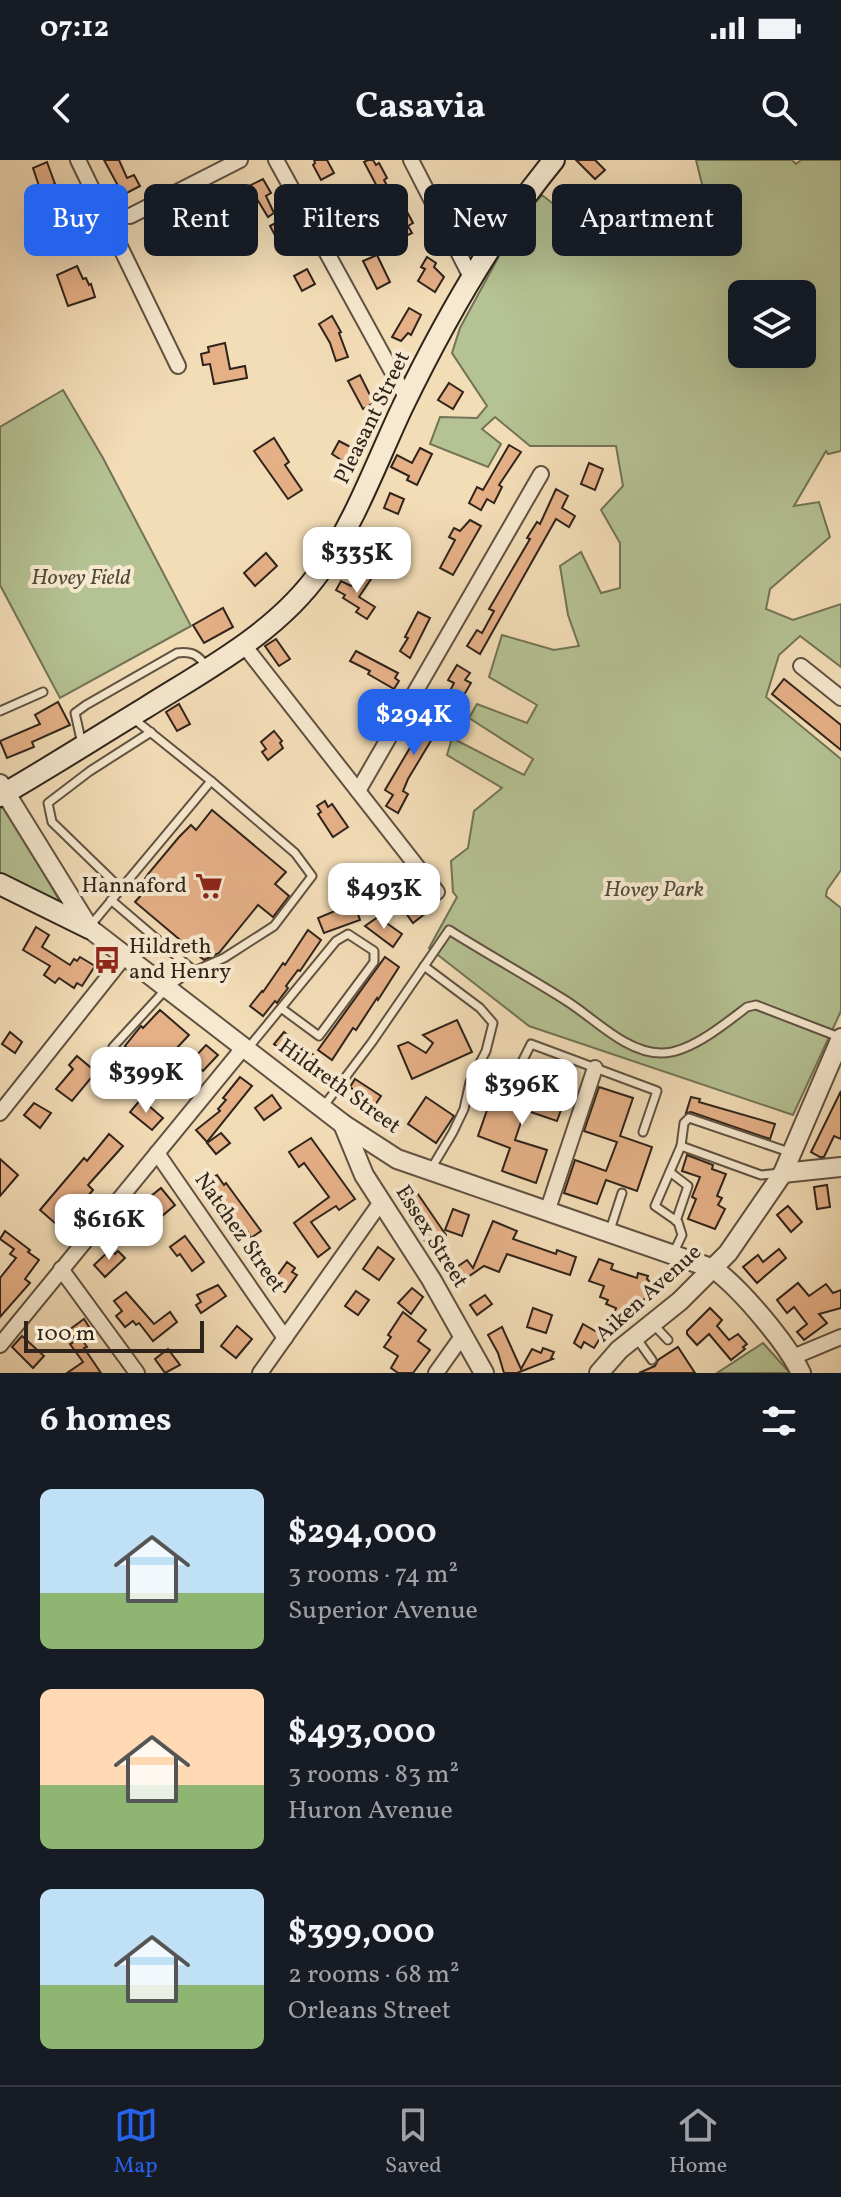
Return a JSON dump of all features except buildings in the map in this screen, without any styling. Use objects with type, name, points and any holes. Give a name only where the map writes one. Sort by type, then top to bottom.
[{"type":"main road","name":"Pleasant Street","points":[[2,791],[209,668],[281,617],[321,571],[353,513],[407,399],[472,279],[522,199],[554,160]]},
{"type":"main road","points":[[0,884],[89,928]]},
{"type":"street","points":[[78,160],[178,366]]},
{"type":"street","points":[[130,216],[240,160]]},
{"type":"street","points":[[276,160],[407,399]]},
{"type":"street","points":[[411,160],[472,279]]},
{"type":"street","points":[[358,791],[541,474]]},
{"type":"street","points":[[243,644],[437,892]]},
{"type":"street","points":[[801,666],[841,698]]},
{"type":"street","name":"Hildreth Street","points":[[2,791],[89,928],[343,1124],[397,1159],[714,1269],[728,1280],[797,1365]]},
{"type":"street","points":[[0,1113],[124,957]]},
{"type":"street","name":"Aiken Avenue","points":[[599,1373],[619,1350],[653,1324],[728,1253],[783,1173],[841,1038]]},
{"type":"street","points":[[0,1345],[246,1048]]},
{"type":"street","points":[[547,1212],[595,1068]]},
{"type":"street","name":"Essex Street","points":[[343,1124],[364,1175],[484,1373]]},
{"type":"street","name":"Natchez Street","points":[[157,1153],[285,1338]]},
{"type":"street","points":[[783,1173],[841,1167]]},
{"type":"street","points":[[260,1373],[381,1202]]},
{"type":"street","points":[[61,1269],[137,1373]]},
{"type":"street","points":[[436,1373],[463,1335]]},
{"type":"street","points":[[797,1365],[841,1337]]},
{"type":"lane","points":[[83,745],[75,713],[86,705],[177,653],[188,651],[197,654],[209,668]]},
{"type":"lane","points":[[0,711],[43,692]]},
{"type":"lane","points":[[113,1047],[167,988],[194,971],[224,958],[274,926],[312,876],[295,853],[131,716]]},
{"type":"lane","points":[[121,889],[52,822],[48,803],[90,771],[151,732]]},
{"type":"lane","points":[[89,928],[211,781]]},
{"type":"lane","points":[[111,900],[194,971]]},
{"type":"lane","points":[[323,1107],[449,930],[565,1000],[620,1038],[646,1050],[661,1053],[676,1051],[698,1041],[747,1007],[756,1005],[841,1038]]},
{"type":"lane","points":[[246,1048],[336,941],[348,934],[374,951],[374,962],[319,1036],[281,1008]]},
{"type":"lane","points":[[424,966],[480,1008],[493,1023],[486,1051],[470,1082],[464,1109],[430,1171]]},
{"type":"lane","points":[[510,1086],[531,1044],[657,1091],[643,1132]]},
{"type":"lane","points":[[673,1255],[682,1235],[676,1221],[655,1206],[681,1146],[684,1123],[689,1118],[791,1153]]},
{"type":"lane","points":[[681,1146],[761,1175],[783,1173]]},
{"type":"lane","points":[[670,1172],[688,1186],[676,1221]]},
{"type":"lane","points":[[610,1232],[622,1193]]},
{"type":"lane","points":[[653,1324],[668,1340]]},
{"type":"lane","points":[[636,1337],[652,1360]]},
{"type":"green space","name":"Hovey Park","points":[[696,160],[792,160],[796,164],[801,160],[841,160],[841,451],[828,454],[826,451],[794,506],[819,502],[830,537],[770,589],[766,609],[793,620],[841,604],[841,667],[800,636],[779,655],[766,697],[841,759],[841,870],[826,896],[841,908],[841,1011],[793,1115],[529,1026],[429,948],[457,897],[453,892],[451,861],[468,848],[474,811],[502,788],[447,755],[452,738],[524,775],[533,759],[469,718],[477,704],[527,723],[537,705],[489,677],[502,635],[554,650],[579,646],[568,615],[560,566],[581,552],[601,593],[620,588],[620,543],[601,510],[623,486],[616,446],[530,446],[495,417],[482,429],[501,444],[488,467],[430,444],[440,417],[477,418],[487,406],[452,353],[460,328],[499,256],[536,256],[536,202],[542,195],[552,203],[552,256],[742,256],[742,184],[702,184]]},
{"type":"green space","name":"Hovey Field","points":[[63,390],[103,458],[191,626],[60,698],[0,585],[0,427]]},
{"type":"green space","points":[[5,806],[58,902],[0,877],[0,809]]},
{"type":"green space","points":[[763,1343],[790,1373],[717,1373]]},
{"type":"place","name":"Hannaford","points":[[209,886]]},
{"type":"place","name":"Hildreth and Henry","points":[[107,960]]}]
